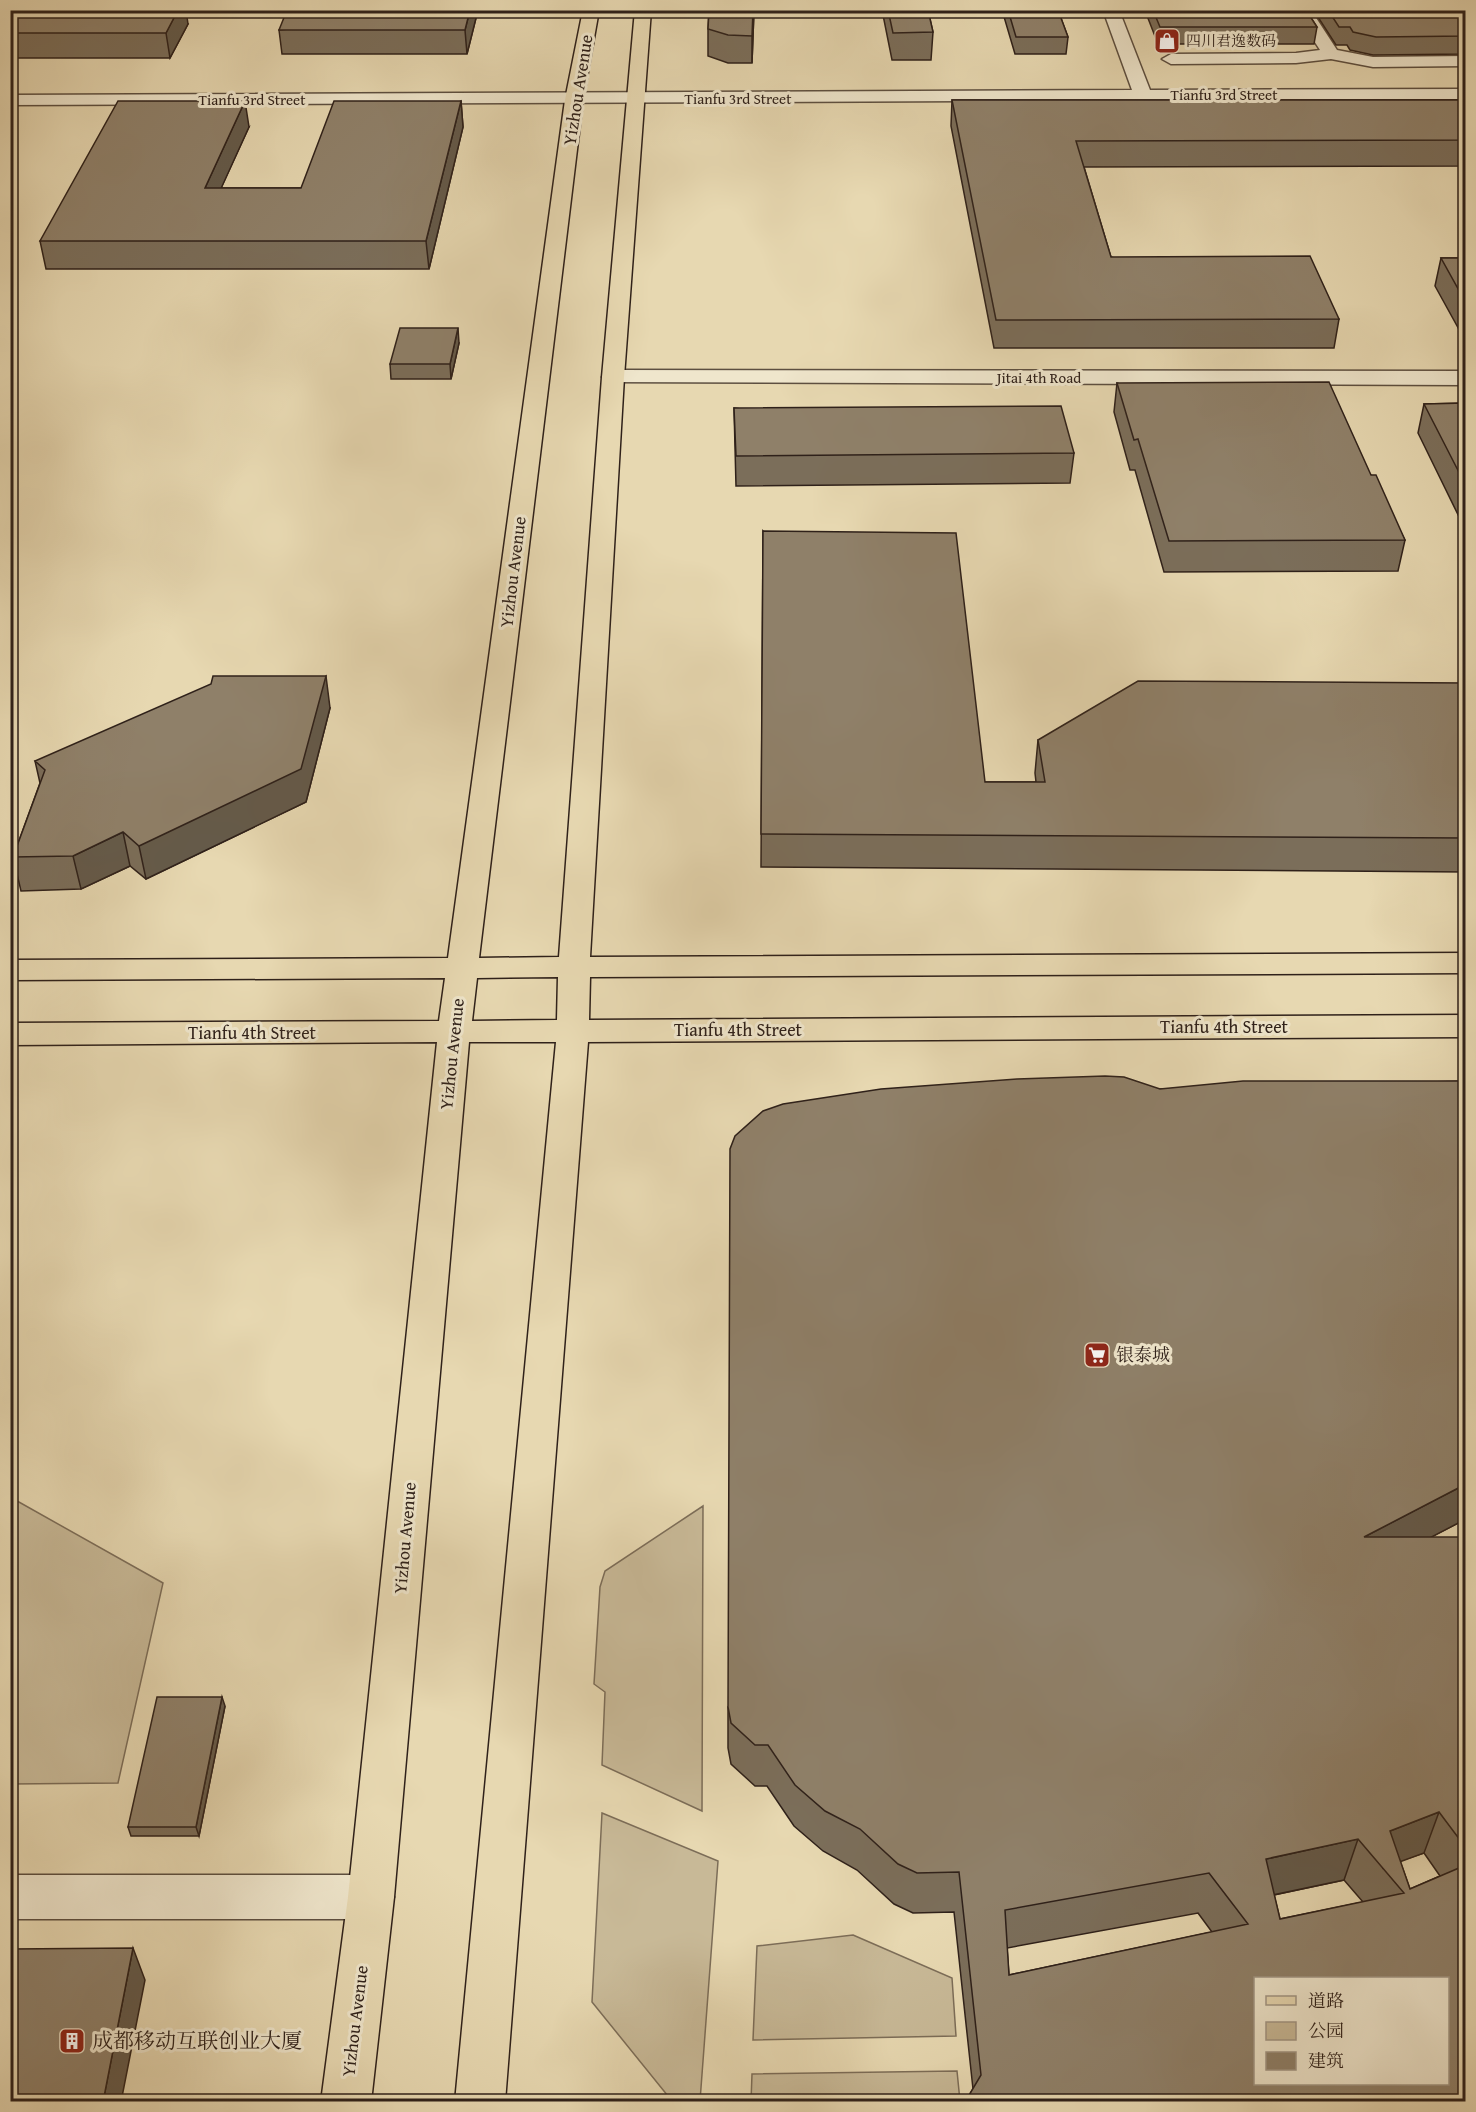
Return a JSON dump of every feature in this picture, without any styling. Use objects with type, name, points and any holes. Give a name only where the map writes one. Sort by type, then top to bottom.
[{"type":"main road","name":"Yizhou Avenue","points":[[346,2102],[371,1897],[461,968],[575,93],[591,10]]},
{"type":"main road","points":[[480,2102],[573,1031],[574,967],[613,378],[643,10]]},
{"type":"main road","points":[[10,970],[1466,963]]},
{"type":"main road","name":"Tianfu 4th Street","points":[[10,1034],[1466,1026]]},
{"type":"street","points":[[1111,10],[1141,91]]},
{"type":"street","points":[[1302,10],[1331,54]]},
{"type":"street","points":[[1171,59],[1296,58],[1331,54],[1373,62],[1466,61]]},
{"type":"street","name":"Tianfu 3rd Street","points":[[1141,91],[1466,85]]},
{"type":"street","name":"Tianfu 3rd Street","points":[[10,88],[575,93],[1141,91],[1466,94]]},
{"type":"street","name":"Tianfu 3rd Street","points":[[10,100],[575,93]]},
{"type":"street","name":"Jitai 4th Road","points":[[613,378],[1466,378]]},
{"type":"street","points":[[10,1897],[371,1897]]},
{"type":"green space","points":[[10,1497],[163,1583],[118,1783],[11,1784]]},
{"type":"green space","points":[[703,1506],[702,1811],[602,1765],[605,1692],[594,1684],[600,1587],[605,1571]]},
{"type":"green space","points":[[602,1813],[718,1861],[700,2101],[672,2101],[592,2002]]},
{"type":"green space","points":[[853,1935],[952,1978],[956,2036],[753,2040],[757,1946]]},
{"type":"green space","points":[[957,2071],[960,2101],[751,2102],[752,2074]]},
{"type":"building","points":[[10,10],[178,10],[166,33],[10,33]]},
{"type":"building","points":[[287,10],[470,10],[465,30],[279,30]]},
{"type":"building","points":[[709,10],[753,10],[752,36],[728,35],[708,29]]},
{"type":"building","points":[[888,10],[928,10],[933,32],[893,33]]},
{"type":"building","points":[[1008,10],[1058,10],[1068,37],[1016,37]]},
{"type":"building","points":[[1153,10],[1306,10],[1317,27],[1160,27]]},
{"type":"building","points":[[1328,10],[1466,10],[1466,36],[1376,37],[1353,32],[1350,27],[1339,27]]},
{"type":"building","points":[[952,100],[1466,100],[1466,140],[1076,141],[1111,257],[1310,256],[1339,319],[996,320]]},
{"type":"building","points":[[118,101],[245,101],[205,188],[301,188],[334,101],[461,101],[426,241],[40,241]]},
{"type":"building","points":[[1441,258],[1466,258],[1466,303]]},
{"type":"building","points":[[400,328],[458,328],[450,364],[390,364]]},
{"type":"building","points":[[1329,382],[1371,475],[1376,475],[1405,540],[1169,541],[1138,439],[1134,440],[1117,383]]},
{"type":"building","points":[[1466,403],[1466,486],[1424,404]]},
{"type":"building","points":[[1061,406],[1074,453],[736,456],[734,408]]},
{"type":"building","points":[[763,531],[956,533],[985,782],[1045,782],[1038,740],[1138,681],[1466,683],[1466,838],[761,834]]},
{"type":"building","points":[[213,676],[326,676],[301,769],[139,846],[123,832],[73,856],[13,857],[45,770],[35,761],[211,684]]},
{"type":"building","name":"银泰城","points":[[1105,1076],[1124,1077],[1160,1089],[1243,1081],[1466,1081],[1466,1484],[1364,1537],[1466,1537],[1466,1848],[1439,1812],[1390,1831],[1410,1889],[1466,1865],[1466,2102],[785,2102],[791,2097],[968,2097],[981,2075],[959,1872],[917,1873],[898,1864],[860,1829],[825,1811],[795,1785],[768,1745],[755,1745],[731,1723],[728,1707],[730,1149],[735,1136],[763,1111],[783,1104],[881,1089],[1017,1079]],"holes":[[[1358,1839],[1404,1893],[1280,1919],[1266,1859]],[[1209,1873],[1248,1924],[1009,1975],[1005,1910]]]},
{"type":"building","points":[[157,1697],[222,1697],[196,1827],[128,1827]]},
{"type":"building","name":"成都移动互联创业大厦","points":[[133,1948],[103,2102],[10,2102],[10,1949]]},
{"type":"place","name":"四川君逸数码","points":[[1167,41]]},
{"type":"place","name":"银泰城","points":[[1097,1355]]},
{"type":"place","name":"成都移动互联创业大厦","points":[[72,2041]]}]
